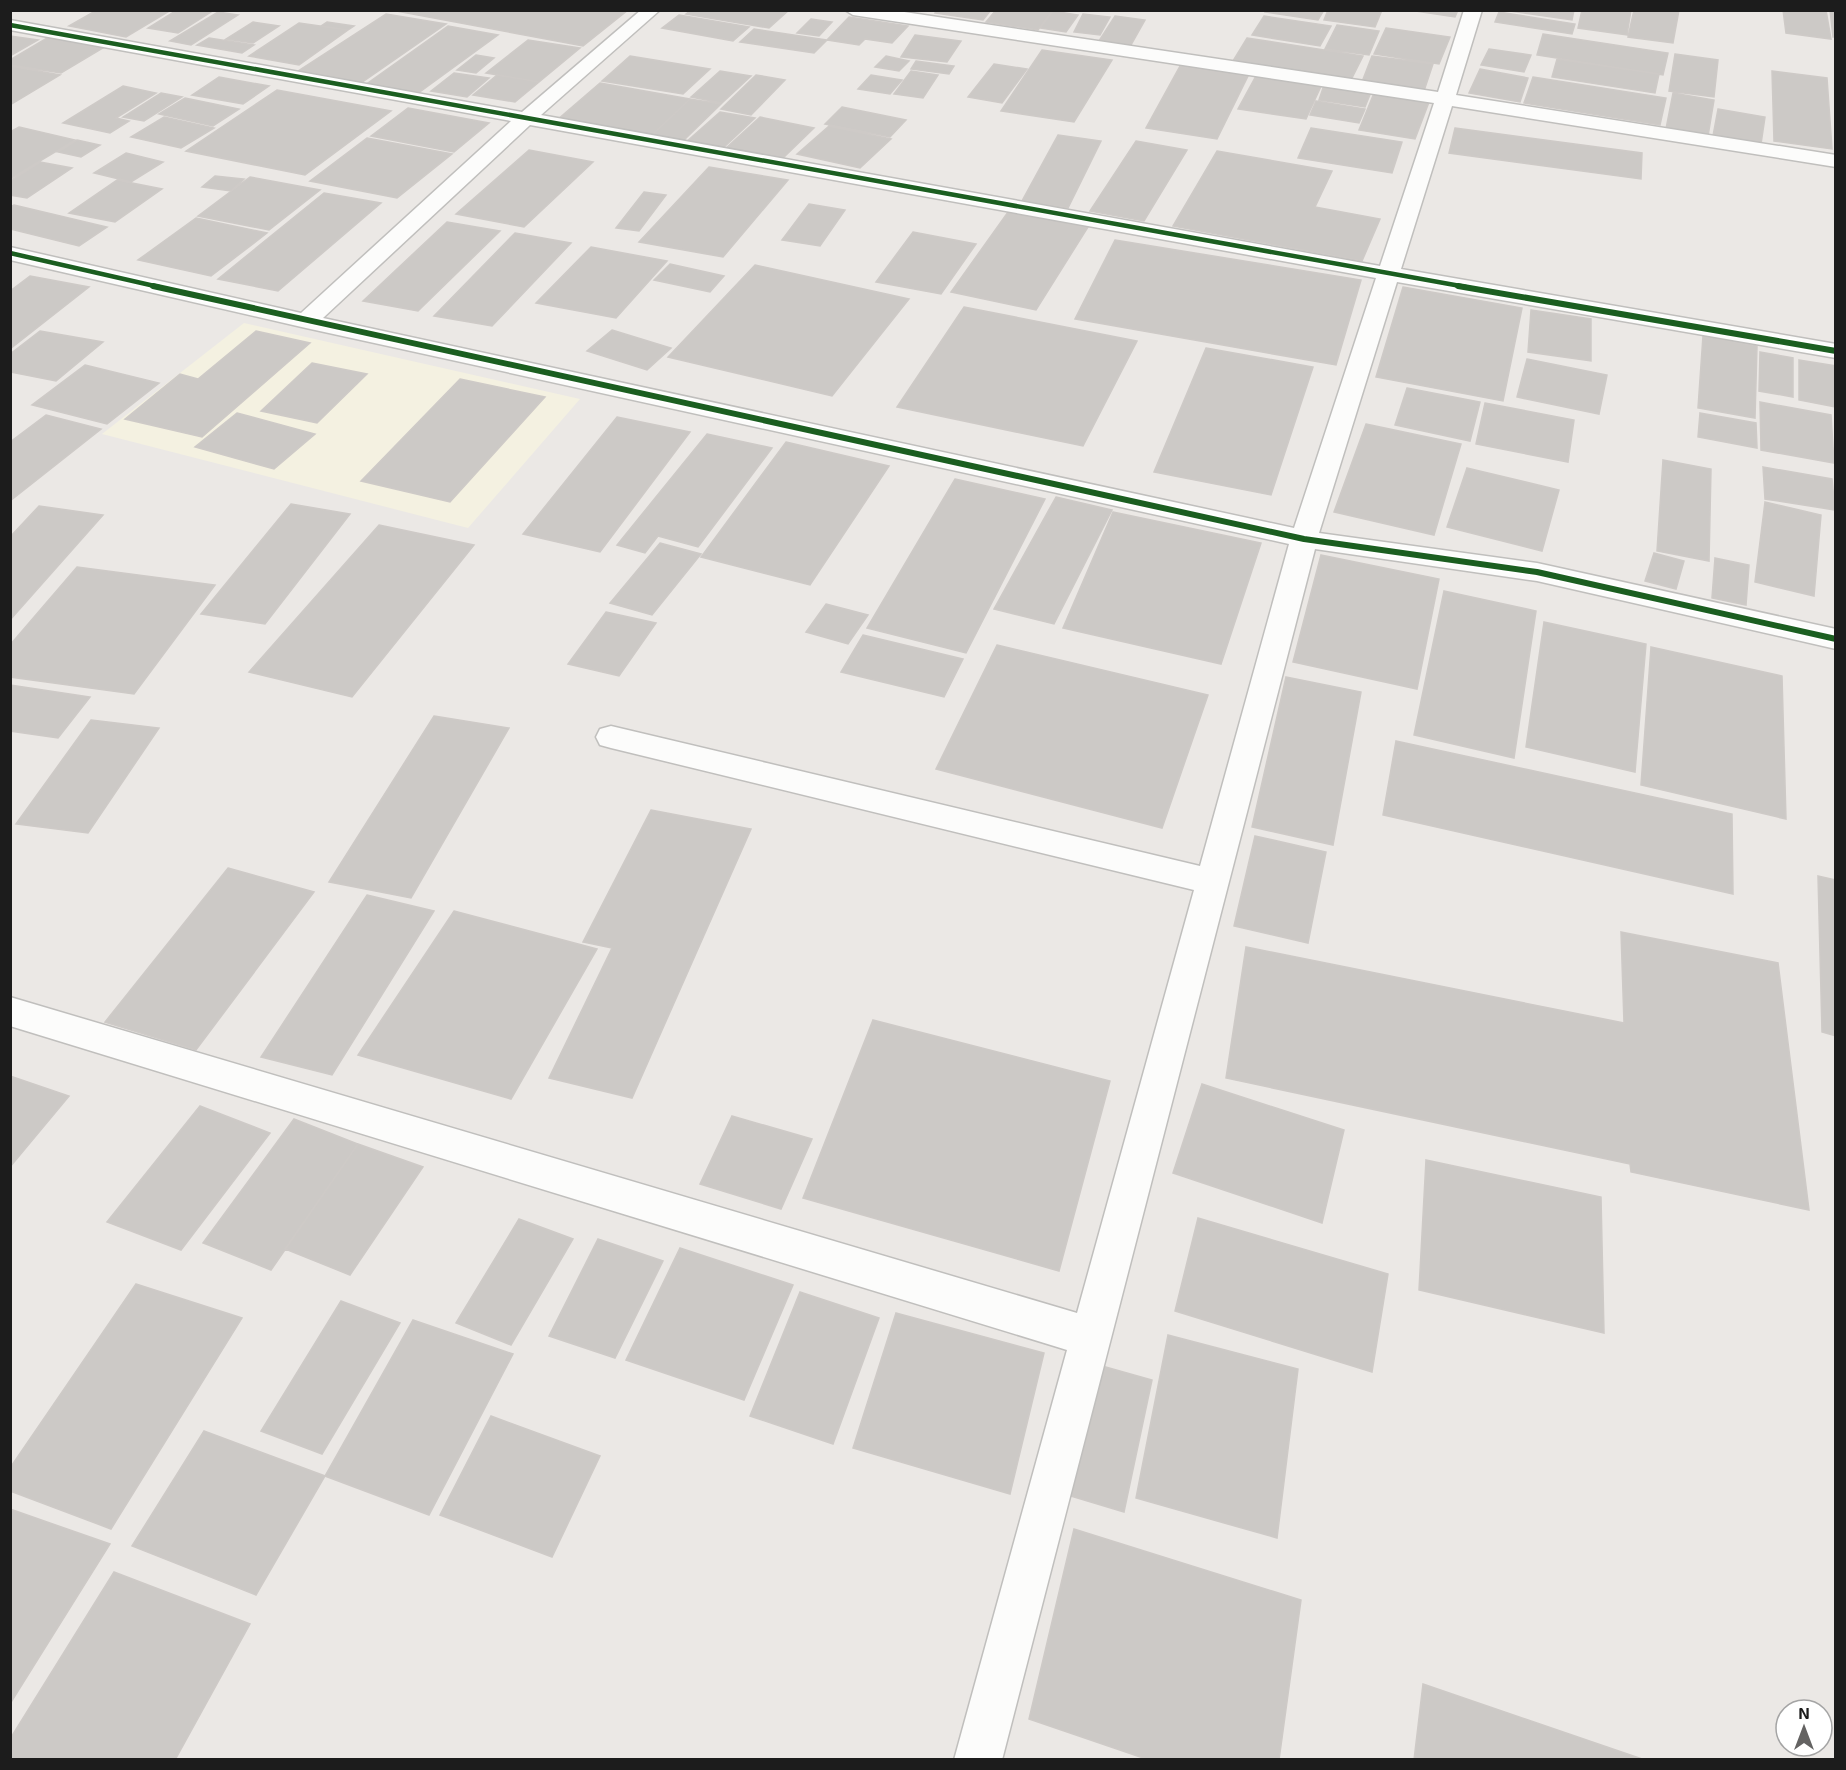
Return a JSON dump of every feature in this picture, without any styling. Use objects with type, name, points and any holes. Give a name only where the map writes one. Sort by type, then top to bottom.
[{"type":"street","points":[[306,321],[526,118],[652,10]]},
{"type":"street","points":[[854,10],[1445,99],[1836,161]]},
{"type":"street","points":[[978,1760],[1304,539],[1354,375],[1389,274],[1473,10]]},
{"type":"street","points":[[10,25],[1389,274],[1836,351]]},
{"type":"street","points":[[10,253],[306,321],[1304,539],[1537,572],[1836,639]]},
{"type":"street","points":[[611,738],[1213,882]]},
{"type":"street","points":[[10,1011],[1090,1337]]},
{"type":"shaded area","points":[[244,323],[580,399],[468,528],[102,434]]},
{"type":"building","points":[[97,10],[171,10],[126,37],[69,26]]},
{"type":"building","points":[[177,10],[214,10],[178,33],[148,28]]},
{"type":"building","points":[[391,10],[628,10],[583,46]]},
{"type":"building","points":[[691,10],[789,10],[769,28],[686,14]]},
{"type":"building","points":[[937,10],[991,10],[983,20],[935,13]]},
{"type":"building","points":[[996,10],[1053,10],[1038,30],[986,22]]},
{"type":"building","points":[[1266,10],[1324,10],[1318,20],[1265,12]]},
{"type":"building","points":[[1328,10],[1382,10],[1375,27],[1324,20]]},
{"type":"building","points":[[1409,10],[1458,10],[1455,17]]},
{"type":"building","points":[[1503,10],[1574,10],[1572,20]]},
{"type":"building","points":[[1582,10],[1631,10],[1627,35],[1578,28]]},
{"type":"building","points":[[1634,10],[1679,10],[1673,43],[1628,37]]},
{"type":"building","points":[[1783,10],[1826,10],[1831,39],[1786,33]]},
{"type":"building","points":[[1830,10],[1836,10],[1836,37],[1833,37]]},
{"type":"building","points":[[1053,11],[1078,15],[1066,32],[1040,28]]},
{"type":"building","points":[[218,12],[238,15],[191,45],[170,41]]},
{"type":"building","points":[[1499,12],[1575,24],[1572,34],[1495,22]]},
{"type":"building","points":[[386,14],[446,24],[361,83],[298,71]]},
{"type":"building","points":[[1083,14],[1110,17],[1100,35],[1074,32]]},
{"type":"building","points":[[679,15],[749,27],[733,41],[662,28]]},
{"type":"building","points":[[1115,16],[1145,20],[1131,45],[1099,41]]},
{"type":"building","points":[[1264,16],[1331,26],[1320,46],[1252,35]]},
{"type":"building","points":[[849,17],[908,26],[892,43],[865,39],[859,45],[827,40]]},
{"type":"building","points":[[811,19],[832,22],[819,36],[797,33]]},
{"type":"building","points":[[253,22],[279,26],[253,43],[226,39]]},
{"type":"building","points":[[327,22],[354,26],[348,30],[321,26]]},
{"type":"building","points":[[299,23],[348,30],[299,65],[249,56]]},
{"type":"building","points":[[1337,25],[1379,31],[1369,55],[1325,49]]},
{"type":"building","points":[[448,26],[498,35],[417,94],[365,85]]},
{"type":"building","points":[[1386,28],[1450,37],[1439,64],[1374,54]]},
{"type":"building","points":[[754,29],[827,40],[814,53],[740,42]]},
{"type":"building","points":[[1543,34],[1668,53],[1663,75],[1537,55]]},
{"type":"building","points":[[915,35],[961,41],[947,62],[901,57]]},
{"type":"building","points":[[10,36],[38,40],[10,56]]},
{"type":"building","points":[[47,38],[103,48],[61,73],[10,65],[10,60]]},
{"type":"building","points":[[209,38],[254,45],[242,53],[197,45]]},
{"type":"building","points":[[1247,38],[1363,56],[1351,80],[1233,61]]},
{"type":"building","points":[[528,40],[580,48],[539,82],[486,73]]},
{"type":"building","points":[[1489,49],[1531,55],[1524,72],[1481,65]]},
{"type":"building","points":[[1042,50],[1112,60],[1074,122],[1001,111]]},
{"type":"building","points":[[1675,54],[1718,60],[1714,97],[1669,91]]},
{"type":"building","points":[[476,55],[494,58],[476,73],[457,70]]},
{"type":"building","points":[[630,56],[710,69],[683,94],[602,81]]},
{"type":"building","points":[[886,56],[909,61],[899,71],[875,67]]},
{"type":"building","points":[[1372,56],[1433,64],[1424,91],[1362,82]]},
{"type":"building","points":[[1557,59],[1659,74],[1655,93],[1552,77]]},
{"type":"building","points":[[916,61],[954,66],[949,74],[911,69]]},
{"type":"building","points":[[994,64],[1027,69],[1002,103],[968,97]]},
{"type":"building","points":[[10,66],[60,75],[10,105]]},
{"type":"building","points":[[1180,66],[1248,76],[1217,139],[1146,128]]},
{"type":"building","points":[[1480,69],[1528,78],[1520,102],[1469,93]]},
{"type":"building","points":[[720,71],[751,76],[722,103],[691,97]]},
{"type":"building","points":[[911,71],[938,75],[923,98],[894,94]]},
{"type":"building","points":[[1772,71],[1827,78],[1832,149],[1774,141]]},
{"type":"building","points":[[454,73],[489,78],[467,97],[431,91]]},
{"type":"building","points":[[1257,74],[1322,84],[1306,119],[1238,109]]},
{"type":"building","points":[[497,75],[539,82],[515,102],[473,95]]},
{"type":"building","points":[[756,75],[785,80],[751,115],[721,109]]},
{"type":"building","points":[[871,75],[902,80],[890,94],[858,89]]},
{"type":"building","points":[[219,77],[269,86],[243,104],[192,95]]},
{"type":"building","points":[[1533,77],[1666,98],[1660,125],[1524,103]]},
{"type":"building","points":[[600,83],[690,99],[650,137],[557,120]]},
{"type":"building","points":[[1324,85],[1371,92],[1365,107],[1319,100]]},
{"type":"building","points":[[123,86],[156,93],[116,118],[129,121],[110,133],[63,123]]},
{"type":"building","points":[[277,90],[391,111],[305,175],[186,151]]},
{"type":"building","points":[[161,93],[182,97],[144,121],[123,117]]},
{"type":"building","points":[[1374,93],[1429,102],[1415,139],[1359,130]]},
{"type":"building","points":[[1673,93],[1714,100],[1708,136],[1666,129]]},
{"type":"building","points":[[185,98],[239,109],[213,126],[159,114]]},
{"type":"building","points":[[690,99],[721,104],[682,142],[650,137]]},
{"type":"building","points":[[1316,101],[1365,109],[1359,123],[1310,115]]},
{"type":"building","points":[[842,107],[906,120],[890,137],[825,124]]},
{"type":"building","points":[[408,108],[489,123],[454,152],[371,136]]},
{"type":"building","points":[[1718,109],[1765,117],[1761,144],[1713,136]]},
{"type":"building","points":[[720,112],[755,118],[721,150],[685,143]]},
{"type":"building","points":[[164,117],[214,128],[181,148],[131,137]]},
{"type":"building","points":[[760,117],[814,128],[781,160],[725,149]]},
{"type":"building","points":[[829,126],[891,139],[860,168],[797,154]]},
{"type":"building","points":[[19,127],[75,140],[10,179],[10,132]]},
{"type":"building","points":[[1311,128],[1402,142],[1392,173],[1298,158]]},
{"type":"building","points":[[1455,128],[1642,153],[1641,179],[1449,153]]},
{"type":"building","points":[[1058,135],[1101,141],[1068,208],[1022,201]]},
{"type":"building","points":[[367,138],[452,154],[397,198],[310,181]]},
{"type":"building","points":[[77,140],[100,145],[81,157],[58,152]]},
{"type":"building","points":[[1136,141],[1187,150],[1144,221],[1090,211]]},
{"type":"building","points":[[529,150],[593,162],[524,227],[456,214]]},
{"type":"building","points":[[1217,151],[1332,171],[1315,207],[1380,219],[1362,261],[1173,226]]},
{"type":"building","points":[[126,153],[163,162],[131,182],[94,173]]},
{"type":"building","points":[[40,162],[72,168],[27,198],[10,195],[10,181]]},
{"type":"building","points":[[709,167],[788,180],[723,257],[639,242]]},
{"type":"building","points":[[215,176],[244,179],[231,191],[202,187]]},
{"type":"building","points":[[250,177],[320,190],[269,230],[198,216]]},
{"type":"building","points":[[117,180],[162,189],[115,222],[69,213]]},
{"type":"building","points":[[644,192],[666,195],[639,231],[616,228]]},
{"type":"building","points":[[324,193],[381,203],[278,291],[218,279]]},
{"type":"building","points":[[809,204],[845,210],[820,246],[782,240]]},
{"type":"building","points":[[14,205],[107,227],[79,246],[10,229],[10,207]]},
{"type":"building","points":[[1008,212],[1088,227],[1036,310],[951,292]]},
{"type":"building","points":[[196,218],[267,233],[211,276],[138,260]]},
{"type":"building","points":[[447,222],[500,231],[418,311],[363,301]]},
{"type":"building","points":[[913,232],[976,244],[941,294],[876,282]]},
{"type":"building","points":[[515,233],[571,243],[492,326],[434,316]]},
{"type":"building","points":[[1115,240],[1361,280],[1336,365],[1075,319]]},
{"type":"building","points":[[591,247],[667,261],[616,318],[536,303]]},
{"type":"building","points":[[670,264],[724,276],[710,292],[654,280]]},
{"type":"building","points":[[755,265],[909,299],[832,396],[668,357]]},
{"type":"building","points":[[30,276],[89,287],[10,349],[10,291]]},
{"type":"building","points":[[1403,287],[1522,308],[1503,401],[1376,377]]},
{"type":"building","points":[[964,307],[1137,341],[1083,446],[897,407]]},
{"type":"building","points":[[1531,310],[1591,319],[1591,361],[1528,352]]},
{"type":"building","points":[[612,330],[671,348],[647,370],[587,351]]},
{"type":"building","points":[[40,331],[103,342],[56,381],[10,372],[10,354]]},
{"type":"building","points":[[256,331],[310,343],[202,437],[125,419],[180,374],[198,379]]},
{"type":"building","points":[[1703,336],[1757,346],[1755,418],[1698,408]]},
{"type":"building","points":[[1206,348],[1313,367],[1271,495],[1154,472]]},
{"type":"building","points":[[1760,352],[1793,358],[1793,397],[1759,391]]},
{"type":"building","points":[[1527,359],[1607,375],[1599,414],[1517,397]]},
{"type":"building","points":[[1799,360],[1836,366],[1836,407],[1799,400]]},
{"type":"building","points":[[312,363],[367,374],[317,423],[261,411]]},
{"type":"building","points":[[85,365],[159,383],[107,424],[32,405]]},
{"type":"building","points":[[460,379],[545,397],[450,502],[361,481]]},
{"type":"building","points":[[1407,388],[1480,402],[1470,441],[1395,425]]},
{"type":"building","points":[[1760,402],[1831,415],[1834,463],[1761,450]]},
{"type":"building","points":[[1485,403],[1574,420],[1568,462],[1476,444]]},
{"type":"building","points":[[237,413],[315,434],[274,469],[195,447]]},
{"type":"building","points":[[1700,413],[1756,423],[1757,448],[1698,437]]},
{"type":"building","points":[[46,415],[101,429],[10,501],[10,442]]},
{"type":"building","points":[[617,417],[690,432],[600,552],[523,534]]},
{"type":"building","points":[[1366,424],[1461,444],[1434,535],[1334,512]]},
{"type":"building","points":[[707,434],[772,448],[698,547],[658,536],[645,553],[617,545]]},
{"type":"building","points":[[786,442],[889,466],[810,585],[701,557]]},
{"type":"building","points":[[1663,460],[1711,469],[1709,561],[1657,551]]},
{"type":"building","points":[[1763,467],[1832,479],[1835,510],[1765,499]]},
{"type":"building","points":[[1467,468],[1559,490],[1542,551],[1447,527]]},
{"type":"building","points":[[955,479],[1045,499],[966,653],[867,628]]},
{"type":"building","points":[[1056,497],[1112,510],[1054,624],[994,609]]},
{"type":"building","points":[[1765,502],[1821,515],[1814,596],[1755,582]]},
{"type":"building","points":[[291,504],[350,514],[265,624],[201,614]]},
{"type":"building","points":[[39,506],[103,515],[10,620],[10,537]]},
{"type":"building","points":[[1113,512],[1261,543],[1221,664],[1063,628]]},
{"type":"building","points":[[379,525],[474,545],[352,697],[249,672]]},
{"type":"building","points":[[660,543],[701,554],[652,615],[610,603]]},
{"type":"building","points":[[1654,553],[1684,561],[1676,589],[1645,581]]},
{"type":"building","points":[[1321,555],[1439,579],[1417,689],[1293,662]]},
{"type":"building","points":[[1715,558],[1749,565],[1746,605],[1712,598]]},
{"type":"building","points":[[77,567],[215,585],[134,694],[10,677],[10,645]]},
{"type":"building","points":[[1444,591],[1536,611],[1514,758],[1414,735]]},
{"type":"building","points":[[826,604],[868,615],[848,644],[806,632]]},
{"type":"building","points":[[606,612],[656,623],[619,676],[568,664]]},
{"type":"building","points":[[1544,622],[1646,644],[1635,772],[1526,747]]},
{"type":"building","points":[[863,635],[963,659],[944,697],[841,672]]},
{"type":"building","points":[[997,645],[1208,695],[1162,828],[936,769]]},
{"type":"building","points":[[1651,647],[1782,676],[1786,819],[1641,785]]},
{"type":"building","points":[[1286,677],[1361,692],[1333,845],[1252,827]]},
{"type":"building","points":[[10,685],[90,697],[58,738],[10,731]]},
{"type":"building","points":[[434,716],[509,728],[411,898],[329,882]]},
{"type":"building","points":[[91,720],[159,728],[88,833],[16,824]]},
{"type":"building","points":[[1396,741],[1732,814],[1733,894],[1383,815]]},
{"type":"building","points":[[651,810],[751,829],[632,1098],[549,1078],[612,948],[583,942]]},
{"type":"building","points":[[1255,836],[1326,852],[1308,943],[1234,926]]},
{"type":"building","points":[[228,868],[314,892],[196,1050],[105,1022]]},
{"type":"building","points":[[1818,876],[1836,880],[1836,1036],[1822,1032]]},
{"type":"building","points":[[367,895],[434,911],[332,1075],[261,1057]]},
{"type":"building","points":[[454,911],[597,949],[511,1099],[358,1055]]},
{"type":"building","points":[[1621,932],[1778,963],[1809,1210],[1631,1172],[1630,1164],[1226,1078],[1246,947],[1624,1023]]},
{"type":"building","points":[[873,1020],[1110,1081],[1059,1271],[803,1198]]},
{"type":"building","points":[[10,1076],[69,1096],[10,1167]]},
{"type":"building","points":[[1202,1084],[1344,1130],[1322,1223],[1173,1173]]},
{"type":"building","points":[[200,1106],[270,1133],[181,1250],[107,1222]]},
{"type":"building","points":[[732,1116],[812,1139],[781,1209],[700,1184]]},
{"type":"building","points":[[294,1119],[358,1144],[271,1270],[203,1243]]},
{"type":"building","points":[[358,1144],[423,1167],[350,1275],[285,1249]]},
{"type":"building","points":[[1426,1160],[1601,1197],[1604,1333],[1419,1290]]},
{"type":"building","points":[[1198,1218],[1388,1274],[1372,1372],[1175,1311]]},
{"type":"building","points":[[519,1219],[573,1239],[511,1345],[456,1323]]},
{"type":"building","points":[[598,1239],[663,1261],[615,1358],[549,1336]]},
{"type":"building","points":[[680,1248],[793,1285],[744,1400],[626,1360]]},
{"type":"building","points":[[136,1284],[242,1318],[111,1529],[10,1491],[10,1468]]},
{"type":"building","points":[[800,1292],[879,1318],[833,1444],[750,1416]]},
{"type":"building","points":[[341,1301],[400,1323],[322,1454],[261,1431]]},
{"type":"building","points":[[896,1313],[1044,1353],[1010,1494],[853,1448]]},
{"type":"building","points":[[413,1320],[513,1354],[429,1515],[325,1476]]},
{"type":"building","points":[[1168,1335],[1298,1369],[1277,1538],[1136,1498]]},
{"type":"building","points":[[1095,1364],[1152,1380],[1124,1512],[1064,1494]]},
{"type":"building","points":[[491,1416],[600,1456],[552,1557],[440,1515]]},
{"type":"building","points":[[204,1431],[325,1476],[256,1595],[132,1546]]},
{"type":"building","points":[[10,1509],[110,1544],[10,1704]]},
{"type":"building","points":[[1074,1529],[1301,1600],[1279,1760],[1149,1760],[1029,1719]]},
{"type":"building","points":[[114,1572],[250,1624],[175,1760],[10,1760],[10,1739]]},
{"type":"building","points":[[1423,1684],[1645,1760],[1414,1760]]},
{"type":"cycle path","points":[[10,25],[1389,274],[1836,351]]},
{"type":"cycle path","points":[[10,253],[306,321],[1304,539],[1537,572],[1836,639]]}]
